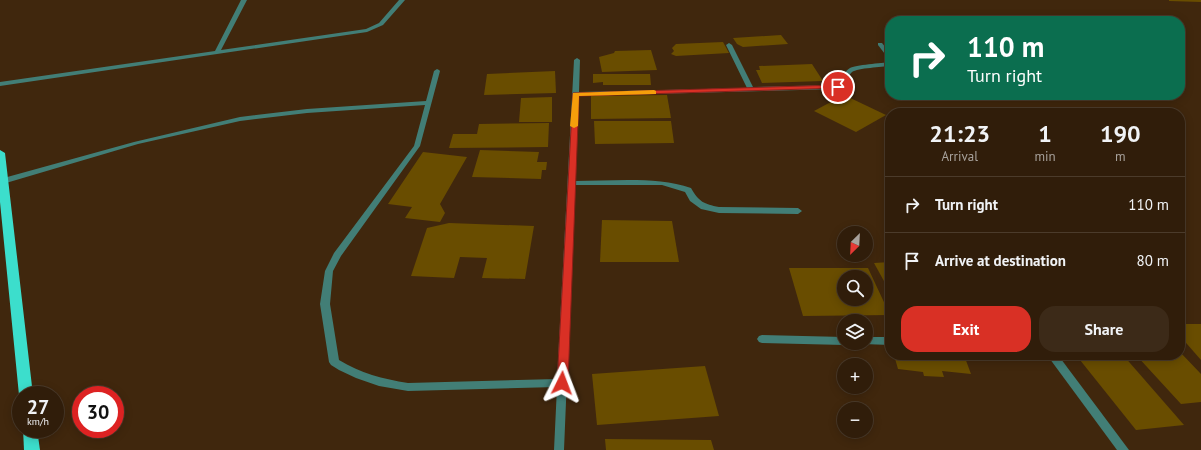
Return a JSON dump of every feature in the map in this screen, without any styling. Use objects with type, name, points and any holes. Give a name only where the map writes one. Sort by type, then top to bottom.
[{"type":"highway","points":[[0,153],[3,181],[3,208],[25,386]]},
{"type":"highway","points":[[31,438],[32,450]]},
{"type":"street","points":[[217,52],[244,0]]},
{"type":"street","points":[[0,84],[367,30],[381,24],[402,0]]},
{"type":"street","points":[[880,44],[885,50]]},
{"type":"street","points":[[729,45],[751,89]]},
{"type":"street","points":[[559,450],[577,60]]},
{"type":"street","points":[[576,94],[838,87],[842,84],[844,76],[852,69],[885,65]]},
{"type":"street","points":[[437,71],[416,146],[337,255],[329,271],[325,304],[334,362],[348,371],[387,384],[408,387],[562,383]]},
{"type":"street","points":[[3,181],[136,144],[201,127],[240,119],[307,111],[428,103]]},
{"type":"street","points":[[572,183],[662,184],[677,186],[688,190],[693,199],[704,207],[719,210],[798,211]]},
{"type":"street","points":[[762,339],[837,340]]},
{"type":"street","points":[[873,341],[885,342]]},
{"type":"street","points":[[1056,360],[1124,450]]},
{"type":"building","points":[[1201,0],[1201,2],[1169,1]]},
{"type":"building","points":[[781,35],[788,44],[743,47],[737,44],[733,38]]},
{"type":"building","points":[[723,42],[729,53],[676,56],[671,54],[674,51],[672,48],[676,44]]},
{"type":"building","points":[[651,50],[657,70],[602,72],[599,57],[614,53],[615,51]]},
{"type":"building","points":[[812,64],[823,81],[762,83],[756,70],[760,70],[759,66]]},
{"type":"building","points":[[555,71],[556,93],[484,95],[487,74]]},
{"type":"building","points":[[593,74],[650,74],[651,85],[603,85],[603,82],[593,83]]},
{"type":"building","points":[[667,95],[671,118],[591,119],[591,96]]},
{"type":"building","points":[[844,95],[885,116],[856,132],[814,111]]},
{"type":"building","points":[[552,97],[552,122],[519,122],[521,98]]},
{"type":"building","points":[[594,121],[671,121],[674,143],[595,144]]},
{"type":"building","points":[[549,123],[548,147],[449,148],[453,134],[477,134],[479,124]]},
{"type":"building","points":[[480,150],[539,152],[537,162],[547,162],[546,170],[542,170],[541,179],[472,177]]},
{"type":"building","points":[[423,152],[467,157],[440,204],[445,213],[440,222],[405,218],[412,207],[388,204]]},
{"type":"building","points":[[602,220],[672,221],[679,262],[600,262]]},
{"type":"building","points":[[449,223],[534,226],[525,279],[482,278],[487,258],[460,257],[454,278],[411,276],[427,228]]},
{"type":"building","points":[[885,262],[885,283],[874,263]]},
{"type":"building","points":[[789,268],[868,268],[869,270],[837,270],[837,306],[873,306],[873,279],[885,304],[885,315],[837,314],[837,316],[803,316]]},
{"type":"building","points":[[1185,324],[1201,324],[1201,360],[1185,342]]},
{"type":"building","points":[[1185,357],[1201,374],[1201,402],[1181,404],[1141,360],[1185,360]]},
{"type":"building","points":[[895,360],[966,360],[971,374],[942,371],[944,377],[924,376],[923,372],[898,369]]},
{"type":"building","points":[[1080,360],[1127,360],[1184,425],[1136,430]]},
{"type":"building","points":[[705,366],[719,416],[597,425],[592,374]]},
{"type":"building","points":[[605,439],[711,440],[714,450],[606,450]]},
{"type":"slow traffic","points":[[574,126],[576,94],[654,92]]},
{"type":"route","points":[[562,383],[576,94],[838,87]]}]
